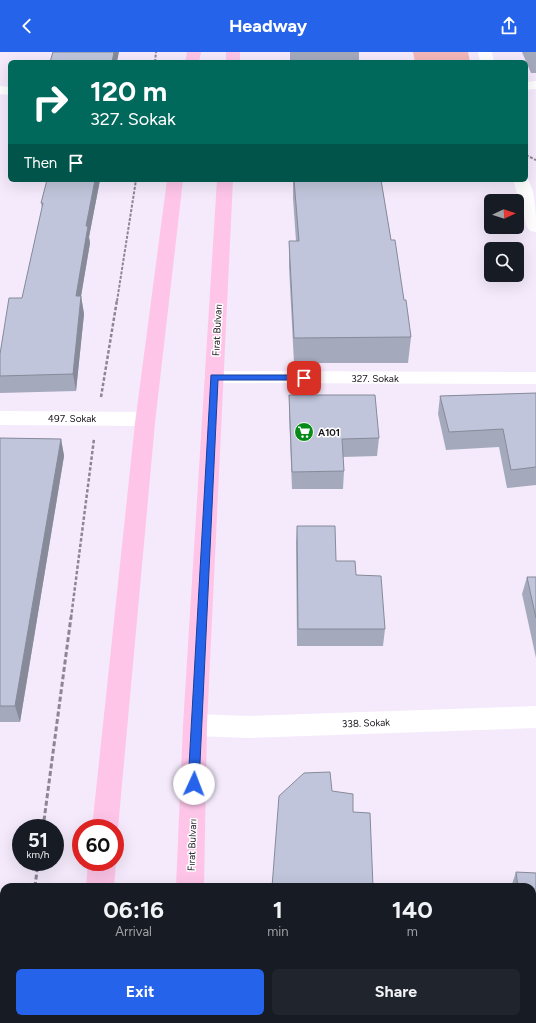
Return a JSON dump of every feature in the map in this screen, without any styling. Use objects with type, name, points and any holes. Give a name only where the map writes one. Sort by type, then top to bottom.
[{"type":"main road","points":[[106,819],[145,418],[158,304],[175,182]]},
{"type":"main road","name":"Fırat Bulvarı","points":[[190,883],[195,725],[225,182]]},
{"type":"main road","points":[[100,883],[101,871]]},
{"type":"street","points":[[522,182],[536,227]]},
{"type":"street","name":"327. Sokak","points":[[214,377],[536,378]]},
{"type":"street","name":"497. Sokak","points":[[0,418],[145,418]]},
{"type":"street","name":"338. Sokak","points":[[195,725],[249,728],[536,717]]},
{"type":"path","points":[[44,819],[97,418],[136,182]]},
{"type":"path","points":[[35,883],[37,871]]},
{"type":"shaded area","points":[[413,52],[468,52],[470,60],[415,60]]},
{"type":"building","points":[[53,52],[114,52],[112,60],[51,60]]},
{"type":"building","points":[[46,182],[95,182],[86,226],[88,226],[76,296],[81,296],[73,374],[0,376],[0,354],[9,298],[22,298],[43,203],[41,203]]},
{"type":"building","points":[[294,182],[381,182],[391,240],[395,240],[411,337],[294,338],[289,241],[299,241]]},
{"type":"building","points":[[536,393],[536,467],[511,470],[503,429],[449,432],[440,396]]},
{"type":"building","points":[[289,395],[375,395],[379,438],[342,439],[344,471],[292,472]]},
{"type":"building","points":[[0,438],[61,439],[15,706],[0,706]]},
{"type":"building","points":[[297,526],[335,526],[336,561],[355,561],[356,575],[381,576],[385,629],[298,629]]},
{"type":"building","points":[[527,577],[536,577],[536,618]]},
{"type":"building","points":[[330,772],[332,791],[353,794],[353,812],[370,813],[373,883],[272,883],[279,796],[304,773]]},
{"type":"building","points":[[516,872],[536,873],[536,883],[517,883]]},
{"type":"place","name":"A101","points":[[304,432]]},
{"type":"route","points":[[194,784],[195,725],[214,377],[304,378]]}]
